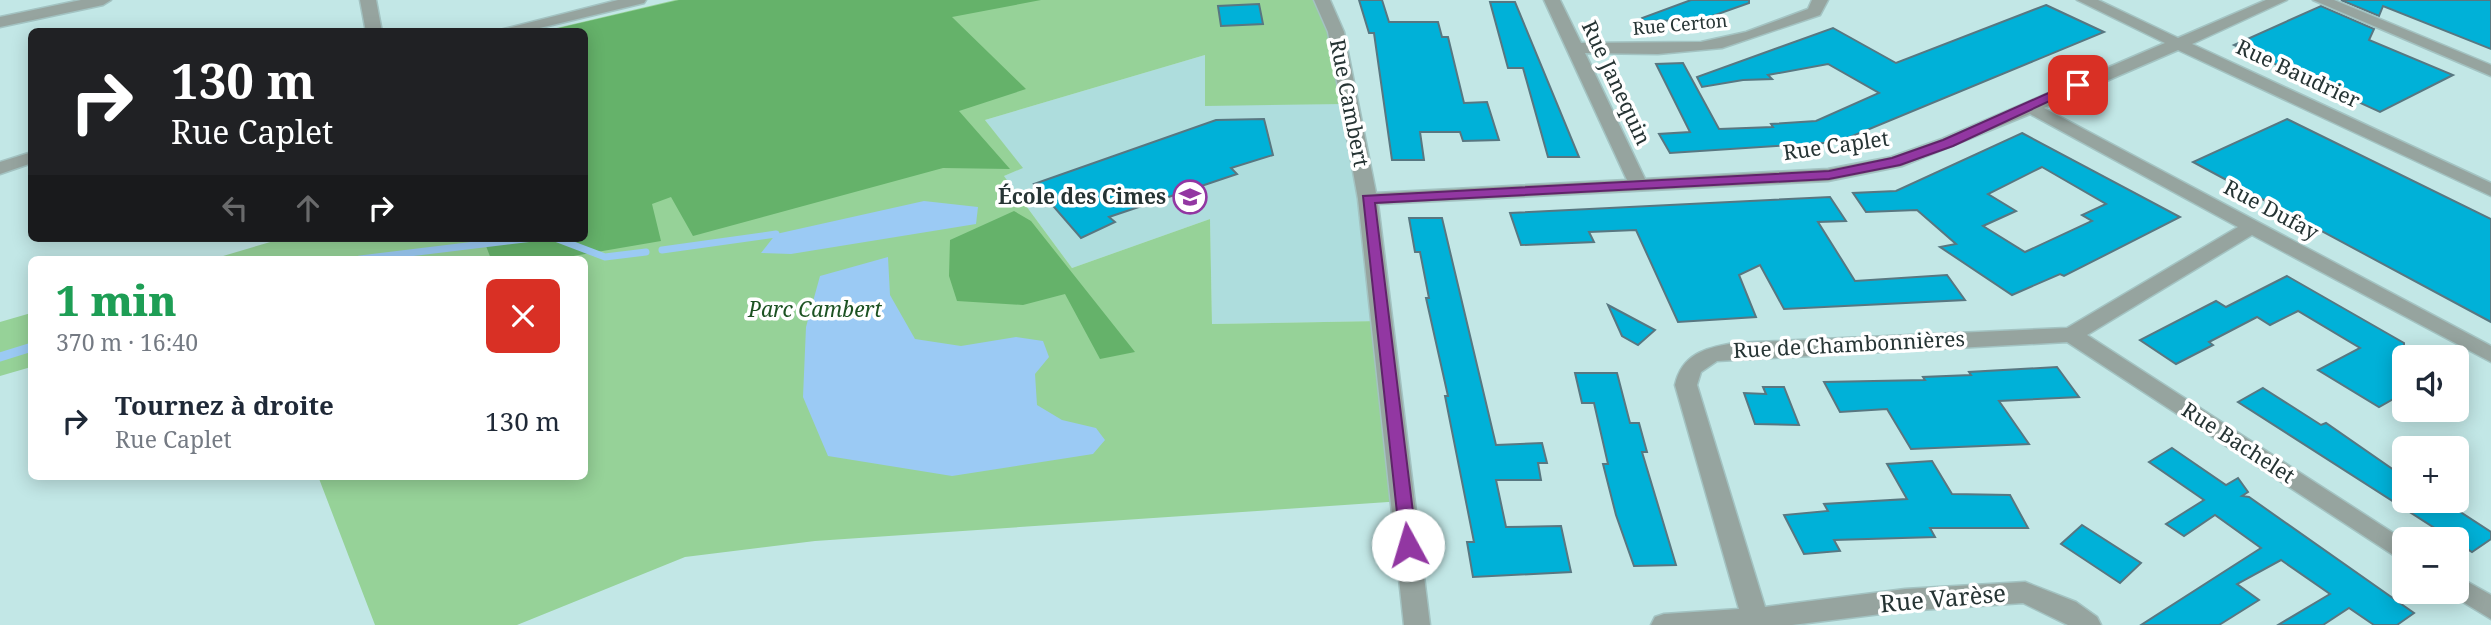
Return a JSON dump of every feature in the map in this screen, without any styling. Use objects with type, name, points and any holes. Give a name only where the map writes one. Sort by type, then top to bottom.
[{"type":"street","points":[[0,22],[73,3],[103,0]]},
{"type":"street","points":[[368,0],[373,28]]},
{"type":"street","points":[[517,28],[638,0]]},
{"type":"street","name":"Rue Cambert","points":[[1322,0],[1336,32],[1368,199],[1417,625]]},
{"type":"street","name":"Rue Janequin","points":[[1552,0],[1572,48],[1639,185]]},
{"type":"street","name":"Rue Certon","points":[[1572,48],[1639,49],[1731,40],[1814,12],[1820,0]]},
{"type":"street","name":"Rue Baudrier","points":[[2085,0],[2491,190]]},
{"type":"street","name":"Rue Caplet","points":[[1368,199],[1829,175],[1895,162],[1948,143],[2028,106],[2279,0]]},
{"type":"street","points":[[2321,0],[2491,71]]},
{"type":"street","name":"Rue Dufay","points":[[2028,106],[2491,355]]},
{"type":"street","points":[[0,168],[28,158]]},
{"type":"street","name":"Rue de Chambonnières","points":[[1756,622],[1686,385],[1687,371],[1695,361],[1710,354],[1734,350],[2070,335],[2253,226]]},
{"type":"street","name":"Rue Bachelet","points":[[2070,335],[2392,544]]},
{"type":"street","name":"Rue Varèse","points":[[1664,625],[1756,622],[1905,600],[2025,592],[2067,610],[2088,625]]},
{"type":"street","points":[[2469,594],[2491,608]]},
{"type":"shaded area","name":"École des Cimes","points":[[1205,55],[1205,105],[1346,104],[1379,321],[1212,324],[1210,219],[1072,268],[1004,176],[1022,168],[985,120]]},
{"type":"shaded area","points":[[924,201],[978,207],[976,224],[791,254],[761,253],[776,234]]},
{"type":"shaded area","points":[[888,257],[890,295],[915,339],[961,346],[1016,337],[1043,341],[1049,357],[1035,374],[1037,405],[1062,420],[1096,428],[1105,440],[1093,454],[952,476],[828,456],[803,397],[806,327],[820,276]]},
{"type":"green space","name":"Parc Cambert","points":[[675,0],[1319,0],[1346,104],[1205,106],[1205,55],[985,120],[1023,168],[1004,176],[1072,268],[1210,219],[1212,324],[1379,321],[1403,501],[815,541],[685,557],[517,625],[375,625],[320,480],[588,480],[588,256],[223,256],[270,242],[588,242],[588,28],[557,28]]},
{"type":"green space","points":[[679,0],[1041,0],[952,17],[1026,89],[959,111],[1010,169],[943,168],[693,236],[671,197],[652,204],[661,241],[574,256],[490,256],[485,242],[588,242],[588,28],[559,28]]},
{"type":"green space","points":[[1014,211],[1031,221],[1135,352],[1100,359],[1065,294],[1023,305],[957,301],[949,276],[950,240]]},
{"type":"green space","points":[[28,314],[28,368],[0,376],[0,322]]},
{"type":"building","points":[[1359,0],[1382,0],[1389,22],[1438,22],[1442,37],[1448,37],[1464,103],[1487,102],[1499,140],[1463,141],[1460,132],[1420,132],[1424,160],[1392,160],[1374,33],[1369,33]]},
{"type":"building","points":[[1691,0],[1749,0],[1749,3],[1701,20],[1643,21],[1642,18]]},
{"type":"building","points":[[2341,0],[2491,0],[2491,49],[2383,6],[2379,16]]},
{"type":"building","points":[[1490,2],[1515,2],[1579,157],[1548,157],[1523,68],[1508,68]]},
{"type":"building","points":[[1259,4],[1263,24],[1221,26],[1218,6]]},
{"type":"building","points":[[2046,5],[2104,32],[1838,142],[1670,153],[1659,134],[1690,132],[1656,64],[1683,63],[1719,129],[1773,127],[1771,124],[1816,121],[1879,93],[1828,64],[1768,75],[1772,79],[1743,80],[1702,87],[1697,77],[1833,28],[1896,63]]},
{"type":"building","points":[[2321,6],[2374,29],[2369,40],[2453,75],[2380,112],[2234,45]]},
{"type":"building","name":"École des Cimes","points":[[1264,119],[1273,155],[1231,168],[1237,174],[1109,217],[1115,222],[1081,238],[1034,184],[1216,120]]},
{"type":"building","points":[[2287,119],[2491,219],[2491,322],[2193,162]]},
{"type":"building","points":[[2022,133],[2180,217],[2064,276],[2060,274],[2012,295],[1940,247],[1956,244],[1917,210],[1866,212],[1853,193],[1896,191]],"holes":[[[2042,167],[2106,204],[2082,215],[2092,221],[2025,252],[1983,226],[2016,211],[1988,194]]]},
{"type":"building","points":[[1830,197],[1846,221],[1818,222],[1855,281],[1947,275],[1965,300],[1784,309],[1760,265],[1739,275],[1756,317],[1678,322],[1636,230],[1589,232],[1594,242],[1521,245],[1510,213]]},
{"type":"building","points":[[1409,218],[1442,218],[1496,445],[1542,443],[1547,463],[1538,463],[1541,480],[1496,480],[1506,527],[1561,526],[1571,572],[1473,577],[1467,542],[1474,542],[1445,396],[1448,396],[1426,298],[1429,298],[1420,252],[1415,252]]},
{"type":"building","points":[[2287,276],[2404,343],[2392,345],[2392,400],[2379,407],[2318,370],[2360,348],[2298,311],[2270,325],[2257,317],[2209,342],[2213,345],[2176,364],[2140,340],[2216,301],[2226,307]]},
{"type":"building","points":[[1608,305],[1655,330],[1638,345],[1622,336]]},
{"type":"building","points":[[2057,367],[2079,397],[1999,401],[2029,444],[1911,449],[1887,409],[1840,412],[1824,382],[1925,380],[1923,377],[1971,375],[1969,372]]},
{"type":"building","points":[[1575,373],[1617,373],[1630,423],[1639,423],[1647,452],[1642,452],[1676,565],[1634,566],[1616,515],[1603,464],[1608,464],[1594,403],[1582,403]]},
{"type":"building","points":[[1763,387],[1784,387],[1799,425],[1755,424],[1744,393],[1766,394]]},
{"type":"building","points":[[2263,388],[2321,425],[2326,423],[2392,469],[2392,501],[2238,402]]},
{"type":"building","points":[[2172,448],[2226,485],[2238,478],[2248,492],[2242,496],[2249,497],[2392,598],[2392,604],[2401,604],[2414,613],[2397,625],[2374,625],[2349,608],[2323,625],[2278,625],[2330,594],[2281,560],[2237,584],[2259,600],[2219,625],[2141,625],[2261,548],[2215,515],[2184,536],[2166,524],[2204,500],[2149,462]]},
{"type":"building","points":[[1932,461],[1952,494],[2010,495],[2028,528],[1930,528],[1935,537],[1834,540],[1840,551],[1804,554],[1784,515],[1828,511],[1824,504],[1907,499],[1887,464]]},
{"type":"building","points":[[2411,513],[2462,513],[2491,532],[2491,539],[2472,552],[2469,550],[2469,527],[2433,527]]},
{"type":"building","points":[[2082,525],[2141,563],[2120,583],[2061,544]]},
{"type":"waterway","points":[[662,250],[776,234]]},
{"type":"waterway","points":[[385,256],[500,242]]},
{"type":"waterway","points":[[566,242],[605,257],[646,252]]},
{"type":"waterway","points":[[0,357],[28,348]]},
{"type":"place","name":"École des Cimes","points":[[1190,197]]},
{"type":"route","points":[[1408,545],[1368,199],[1829,175],[1895,162],[1948,143],[2078,85]]}]
